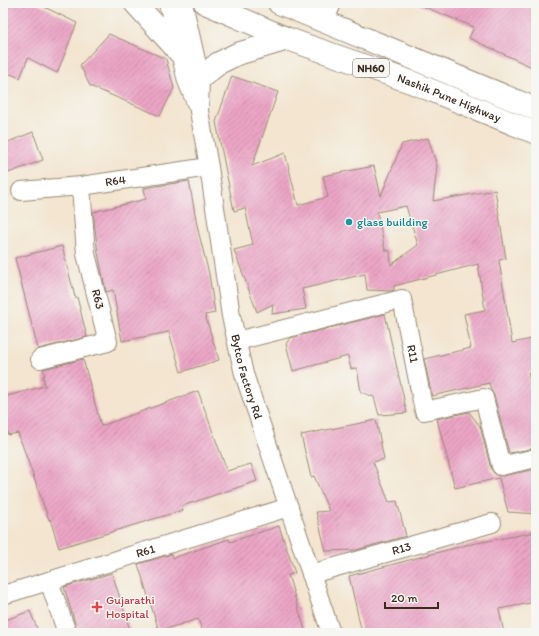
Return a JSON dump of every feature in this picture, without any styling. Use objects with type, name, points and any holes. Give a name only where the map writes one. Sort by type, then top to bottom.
[{"type":"highway","points":[[135,3],[181,54]]},
{"type":"highway","name":"Nashik Pune Highway","points":[[205,3],[288,39],[411,82],[536,133]]},
{"type":"highway","name":"Nashik Pune Highway","points":[[279,3],[328,13],[536,110]]},
{"type":"highway","points":[[200,78],[219,63],[237,54],[288,39]]},
{"type":"street","name":"Bytco Factory Rd","points":[[168,3],[187,81],[199,111],[209,167],[231,316],[238,341],[244,374],[331,633]]},
{"type":"street","name":"Bytco Factory Rd","points":[[183,3],[200,78],[199,111]]},
{"type":"street","name":"R64","points":[[21,191],[82,186],[209,167]]},
{"type":"street","name":"R63","points":[[40,359],[108,342],[86,254],[82,186]]},
{"type":"street","name":"R11","points":[[238,341],[402,299],[424,411],[484,398],[501,466],[536,458]]},
{"type":"street","name":"R61","points":[[3,595],[289,507]]},
{"type":"street","name":"R13","points":[[311,574],[492,523]]},
{"type":"street","points":[[49,581],[67,633]]},
{"type":"building","points":[[3,3],[36,3],[77,23],[57,73],[28,58],[20,78],[3,71]]},
{"type":"building","points":[[415,3],[536,3],[536,69],[469,38],[474,27]]},
{"type":"building","points":[[109,34],[166,59],[174,88],[160,116],[90,86],[80,65]]},
{"type":"building","points":[[232,76],[278,92],[252,166],[285,153],[298,205],[328,197],[323,176],[374,166],[381,196],[402,144],[428,138],[437,166],[433,201],[495,190],[506,259],[499,260],[512,343],[536,338],[536,371],[528,372],[536,409],[536,448],[509,453],[494,395],[489,383],[432,396],[424,359],[471,348],[464,314],[485,310],[478,264],[394,286],[394,290],[390,291],[367,290],[365,274],[302,289],[306,309],[272,314],[273,304],[257,312],[234,250],[253,245],[245,208],[234,211],[216,122]],"holes":[[[406,206],[418,245],[391,265],[390,251],[385,250],[377,212]]]},
{"type":"building","points":[[33,132],[43,160],[3,175],[3,144]]},
{"type":"building","points":[[189,181],[198,230],[209,274],[215,313],[205,315],[219,360],[181,372],[169,332],[122,341],[113,290],[106,292],[98,253],[93,212],[146,199],[144,188]]},
{"type":"building","points":[[62,246],[87,337],[38,349],[15,258]]},
{"type":"building","points":[[385,314],[407,413],[379,415],[374,397],[361,392],[357,368],[351,369],[348,356],[293,371],[286,344],[290,338]]},
{"type":"building","points":[[83,359],[101,426],[198,391],[227,471],[251,464],[257,481],[182,506],[183,510],[59,548],[50,519],[49,520],[18,433],[8,435],[3,417],[3,397],[45,386],[43,369]]},
{"type":"building","points":[[469,412],[480,426],[491,469],[494,473],[498,476],[503,476],[536,469],[536,514],[508,512],[499,478],[455,488],[437,419]]},
{"type":"building","points":[[376,420],[384,459],[373,462],[389,502],[397,501],[406,536],[356,550],[326,551],[316,512],[329,511],[314,476],[311,477],[301,435]]},
{"type":"building","points":[[279,526],[295,573],[288,575],[306,633],[203,633],[198,619],[159,631],[138,564],[172,554],[173,558],[229,539],[230,542]]},
{"type":"building","points":[[536,532],[536,602],[499,609],[504,633],[362,633],[349,576],[466,545]]},
{"type":"building","points":[[112,573],[131,633],[78,633],[64,587]]},
{"type":"building","points":[[30,611],[39,633],[6,633],[3,626],[3,621]]},
{"type":"place","name":"glass building","points":[[349,222]]},
{"type":"place","name":"Gujarathi Hospital","points":[[97,607]]}]
